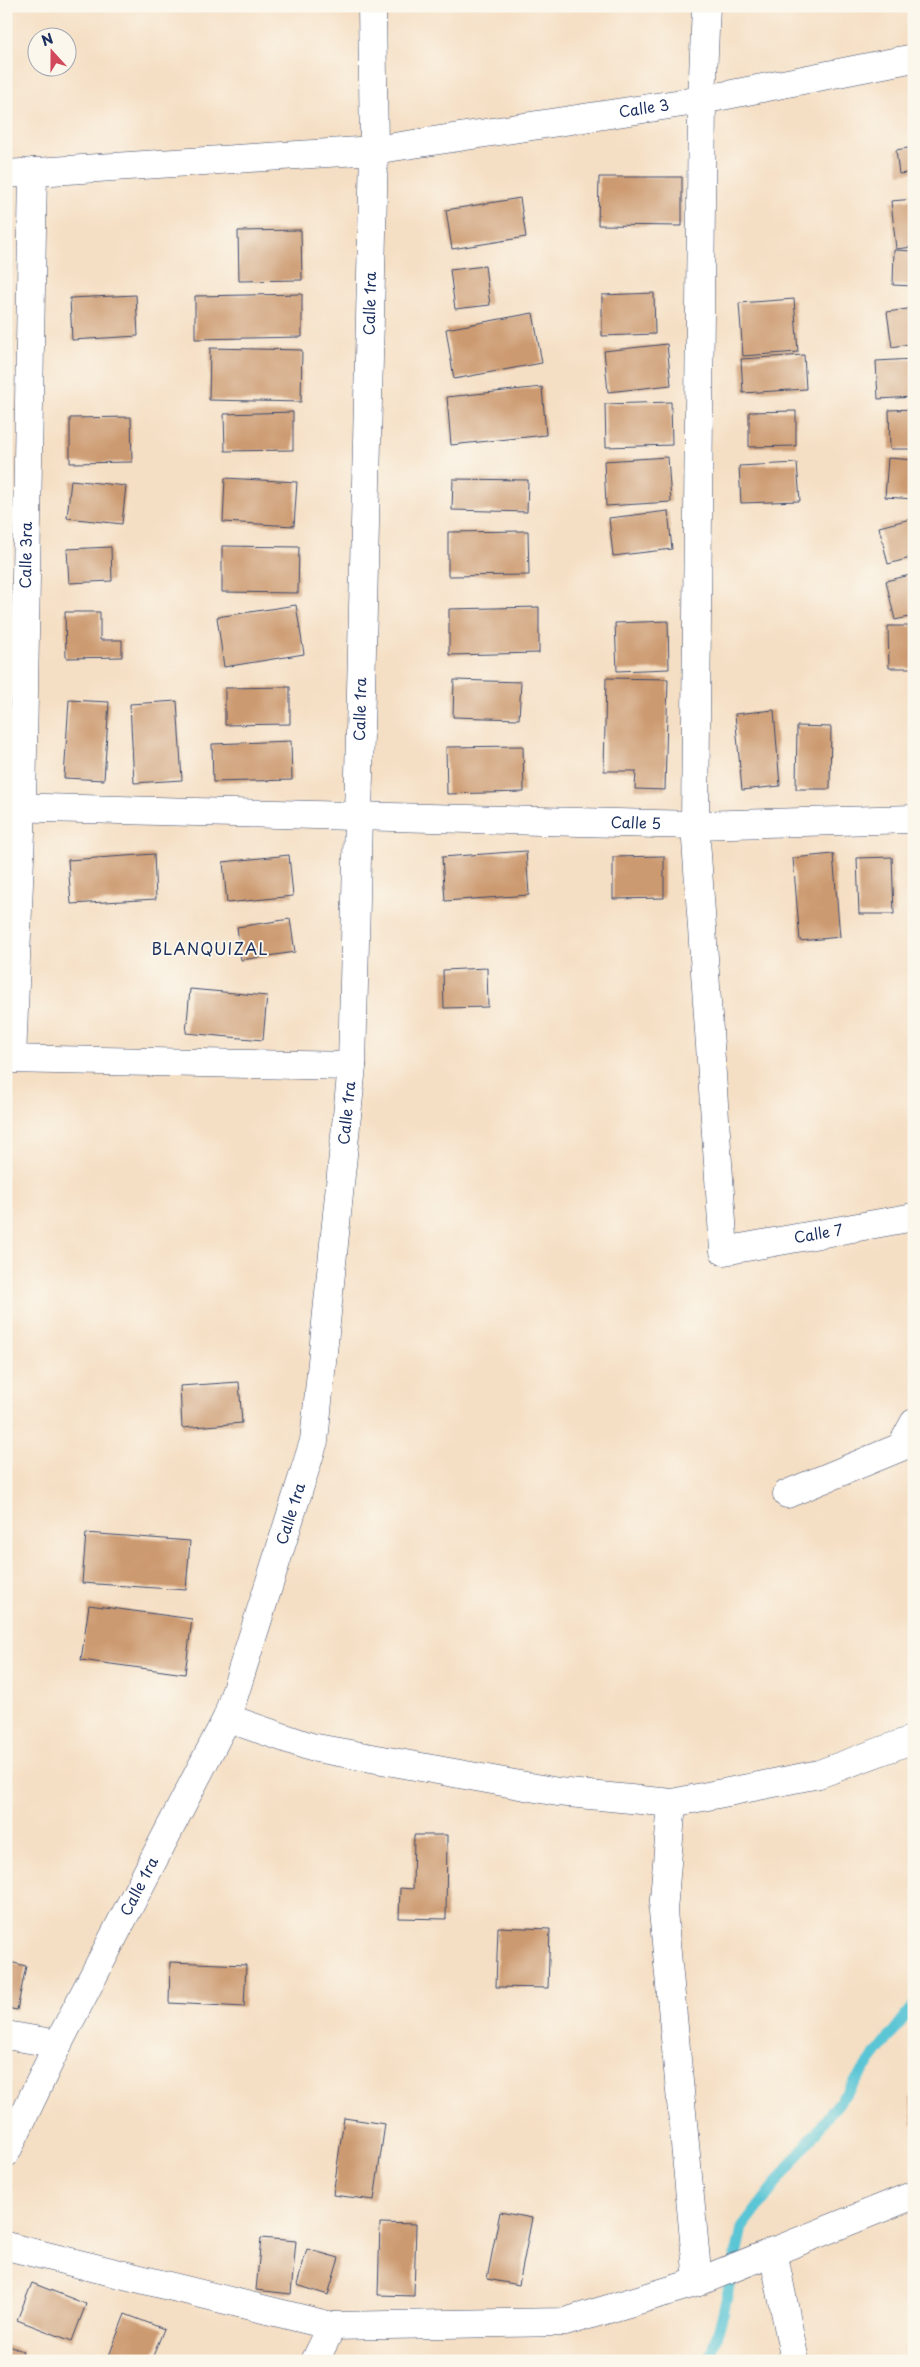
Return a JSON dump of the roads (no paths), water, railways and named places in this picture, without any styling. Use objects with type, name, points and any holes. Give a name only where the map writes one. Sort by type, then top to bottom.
[{"type":"street","name":"Calle 1ra","points":[[6,2154],[58,2044],[227,1718],[314,1441],[352,1066],[374,150],[372,6]]},
{"type":"street","points":[[694,825],[702,100],[706,6]]},
{"type":"street","name":"Calle 3","points":[[6,174],[374,150],[702,100],[914,58]]},
{"type":"street","name":"Calle 3ra","points":[[9,1059],[14,807],[33,172]]},
{"type":"street","name":"Calle 5","points":[[14,807],[694,825],[914,819]]},
{"type":"street","name":"Calle 7","points":[[694,825],[724,1252],[914,1217]]},
{"type":"street","points":[[9,1059],[352,1066]]},
{"type":"street","points":[[787,1494],[901,1447],[914,1423]]},
{"type":"street","points":[[227,1718],[311,1747],[558,1792],[672,1803],[819,1774],[914,1739]]},
{"type":"street","points":[[672,1803],[663,1911],[698,2282]]},
{"type":"street","points":[[6,2035],[58,2044]]},
{"type":"street","points":[[6,2246],[332,2326],[565,2322],[698,2282],[914,2195]]},
{"type":"street","points":[[773,2251],[796,2361]]},
{"type":"street","points":[[316,2361],[332,2326]]},
{"type":"waterway","points":[[709,2361],[723,2314],[742,2228],[914,2005]]},
{"type":"district","name":"BLANQUIZAL","points":[[210,949]]}]
